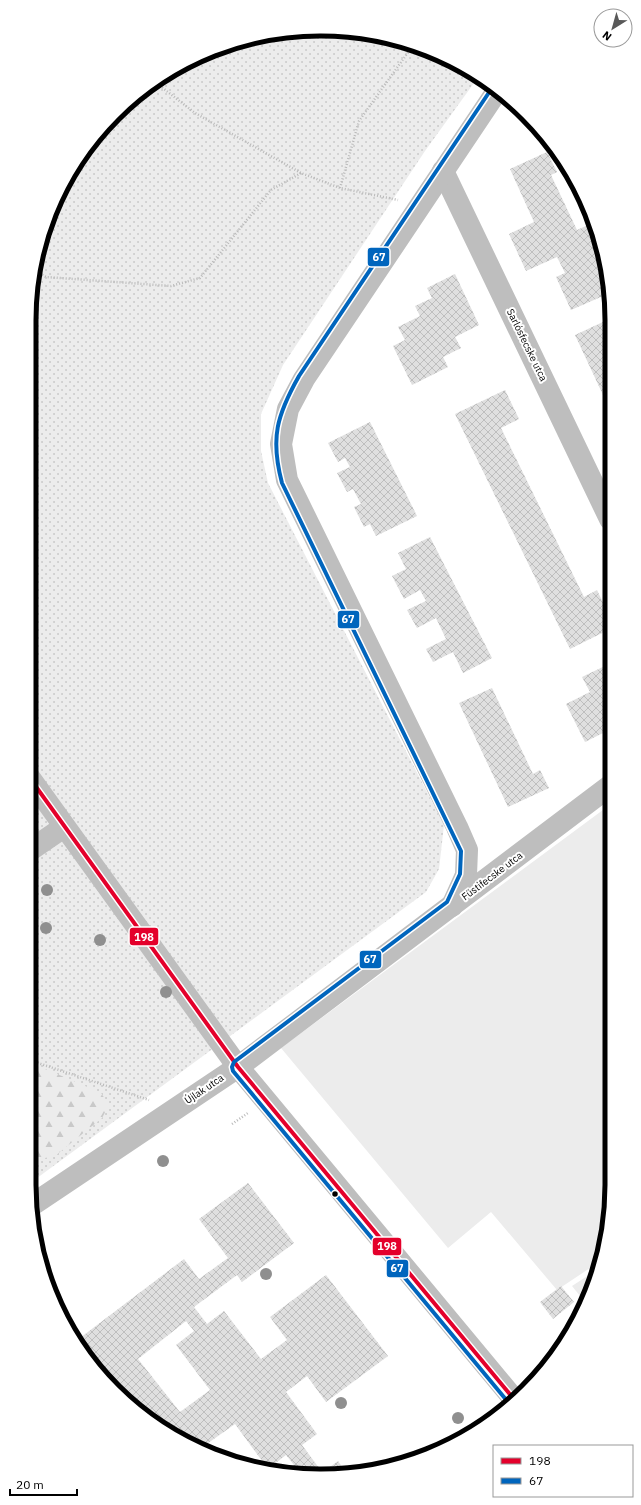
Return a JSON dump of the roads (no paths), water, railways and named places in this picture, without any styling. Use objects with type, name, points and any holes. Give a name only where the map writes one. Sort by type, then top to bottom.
[{"type":"street","points":[[452,906],[466,875],[467,850],[287,480],[281,444],[288,409],[304,379],[494,95]]},
{"type":"street","name":"Sarlósfecske utca","points":[[443,171],[605,509]]},
{"type":"street","points":[[36,787],[238,1067],[511,1395]]},
{"type":"street","name":"Füstifecske utca","points":[[238,1067],[605,790]]},
{"type":"street","points":[[36,846],[64,827]]},
{"type":"street","name":"Újlak utca","points":[[37,1202],[238,1067]]}]
